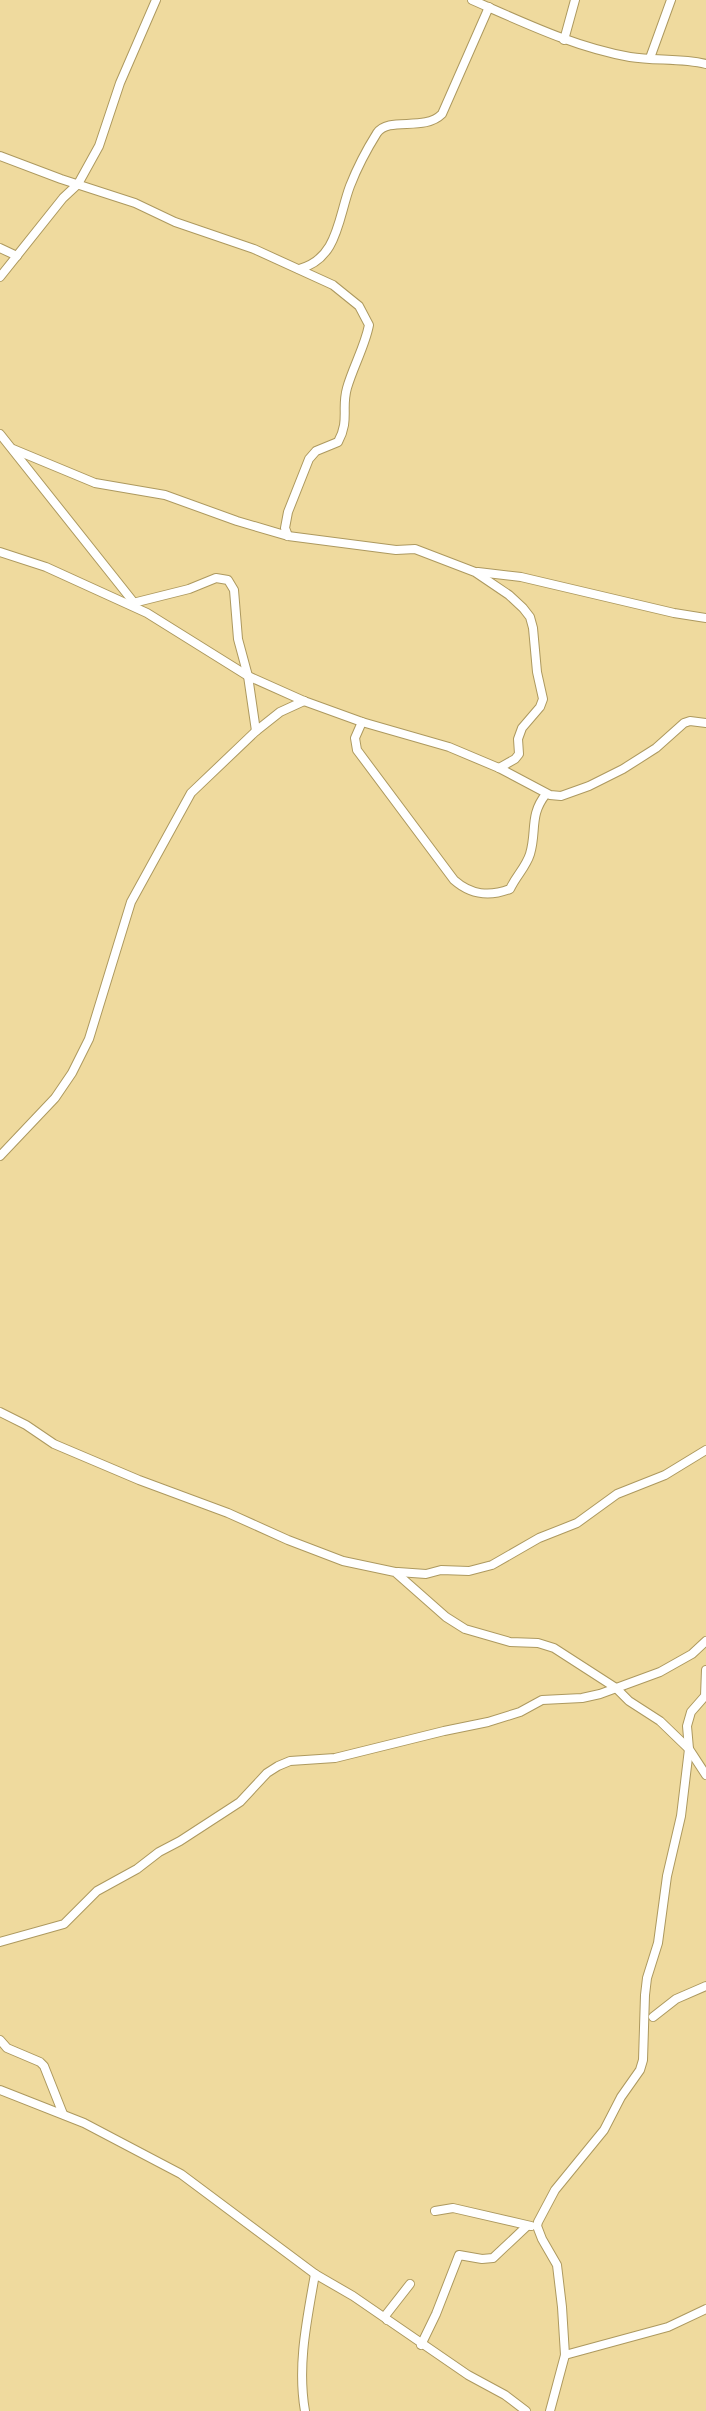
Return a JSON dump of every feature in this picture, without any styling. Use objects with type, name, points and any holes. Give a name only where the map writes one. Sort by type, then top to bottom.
[{"type":"street","points":[[0,277],[78,184],[99,146],[120,83],[156,0]]},
{"type":"street","points":[[472,0],[564,40],[600,51],[634,58],[706,64]]},
{"type":"street","points":[[564,40],[575,0]]},
{"type":"street","points":[[650,58],[671,0]]},
{"type":"street","points":[[298,269],[314,264],[328,250],[353,178],[379,131],[387,125],[430,122],[442,114],[489,7]]},
{"type":"street","points":[[0,156],[135,203],[176,222],[254,249],[333,285],[350,297],[366,316],[369,325],[347,387],[342,434],[338,442],[316,451],[309,458],[288,512],[285,528],[288,536]]},
{"type":"street","points":[[0,248],[17,256]]},
{"type":"street","points":[[0,434],[133,603],[248,676],[303,701],[362,722],[449,747],[499,768],[546,794],[561,796],[589,786],[656,748],[684,723],[706,723]]},
{"type":"street","points":[[13,449],[94,483],[165,495],[288,536],[396,551],[415,549],[475,572],[509,595],[530,617],[537,672],[543,692],[540,707],[522,728],[519,754],[499,768]]},
{"type":"street","points":[[0,552],[46,567],[147,613]]},
{"type":"street","points":[[475,572],[521,577],[706,618]]},
{"type":"street","points":[[133,603],[189,589],[216,578],[228,580],[234,590],[238,639],[248,676],[256,731]]},
{"type":"street","points":[[0,1156],[55,1098],[72,1073],[89,1039],[131,902],[191,793],[256,731],[280,712],[303,701]]},
{"type":"street","points":[[362,722],[355,738],[357,750],[454,880],[471,892],[491,894],[510,889],[530,854],[534,818],[540,801],[546,794]]},
{"type":"street","points":[[0,1412],[54,1444],[343,1561],[395,1572],[426,1574],[441,1570],[469,1571],[492,1565],[539,1538],[577,1522],[617,1494],[657,1478],[706,1450]]},
{"type":"street","points":[[395,1572],[432,1605],[465,1629],[510,1642],[538,1643],[554,1648],[616,1688],[629,1701],[660,1721],[689,1749],[706,1775]]},
{"type":"street","points":[[0,1942],[64,1924],[97,1891],[240,1802],[267,1773],[278,1766],[290,1761],[335,1758],[488,1722],[520,1712],[542,1700],[582,1698],[640,1681],[680,1662],[706,1641]]},
{"type":"street","points":[[550,2411],[565,2355],[559,2273],[555,2259],[541,2239],[537,2226],[541,2213],[555,2190],[604,2130],[621,2097],[640,2070],[643,2060],[647,1978],[658,1942],[667,1876],[678,1829],[689,1749],[687,1726],[691,1712],[706,1696],[706,1670]]},
{"type":"street","points":[[653,2017],[676,1999],[706,1986]]},
{"type":"street","points":[[0,2040],[7,2048],[44,2066],[63,2114]]},
{"type":"street","points":[[0,2090],[63,2114],[181,2174],[315,2274],[353,2296],[421,2345],[505,2395],[526,2411]]},
{"type":"street","points":[[435,2211],[453,2208],[537,2226]]},
{"type":"street","points":[[421,2345],[459,2255],[493,2258],[527,2225]]},
{"type":"street","points":[[306,2411],[301,2388],[302,2361],[315,2274]]},
{"type":"street","points":[[387,2320],[385,2316],[410,2284]]},
{"type":"street","points":[[565,2355],[668,2327],[706,2309]]}]
